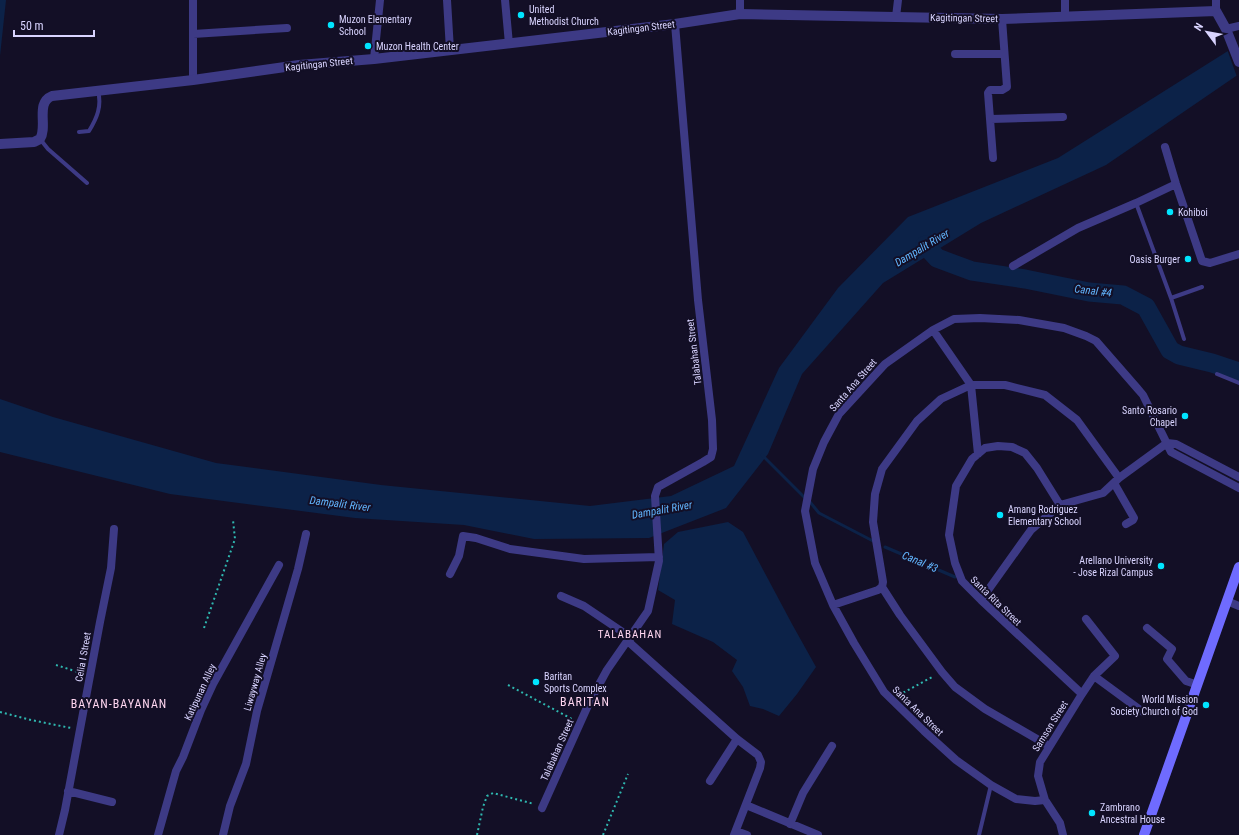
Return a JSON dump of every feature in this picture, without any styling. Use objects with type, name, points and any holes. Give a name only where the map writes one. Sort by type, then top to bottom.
[{"type":"main road","points":[[1144,835],[1239,567]]},
{"type":"street","points":[[193,0],[193,80]]},
{"type":"street","points":[[374,59],[380,0]]},
{"type":"street","points":[[447,0],[450,50]]},
{"type":"street","points":[[505,0],[509,44]]},
{"type":"street","points":[[740,0],[740,14]]},
{"type":"street","points":[[896,17],[898,0]]},
{"type":"street","points":[[1064,0],[1065,16]]},
{"type":"street","points":[[1216,0],[1216,11],[1226,29],[1239,62]]},
{"type":"street","name":"Kagitingan Street","points":[[37,140],[43,133],[44,103],[52,96],[193,80],[299,65],[374,59],[509,44],[675,24],[740,14],[1002,19],[1216,11]]},
{"type":"street","points":[[993,158],[988,93],[990,90],[1002,90],[1007,86],[1002,19]]},
{"type":"street","name":"Talabahan Street","points":[[542,808],[579,723],[607,670],[648,611],[659,557],[655,500],[658,487],[711,457],[714,449],[698,300],[675,24]]},
{"type":"street","points":[[1226,29],[1239,26]]},
{"type":"street","points":[[193,34],[287,28]]},
{"type":"street","points":[[955,54],[1004,54]]},
{"type":"street","points":[[991,119],[1063,117]]},
{"type":"street","points":[[0,144],[37,140]]},
{"type":"street","points":[[1165,147],[1202,262],[1210,263],[1239,254]]},
{"type":"street","points":[[1013,266],[1078,228],[1176,184]]},
{"type":"street","name":"Santa Ana Street","points":[[1045,800],[1035,801],[1016,799],[991,785],[956,760],[924,731],[884,692],[833,605],[815,563],[804,511],[813,469],[824,442],[840,414],[885,364],[933,330],[954,319],[980,318],[1019,320],[1064,328],[1096,341],[1143,395],[1171,452],[1239,488]]},
{"type":"street","points":[[933,330],[971,386],[978,454]]},
{"type":"street","points":[[1049,746],[985,709],[956,687],[942,672],[900,615],[882,587],[873,522],[875,494],[882,469],[916,420],[941,400],[971,386],[1005,385],[1045,395],[1077,420],[1117,480],[1134,518],[1126,524]]},
{"type":"street","points":[[981,600],[1032,530],[1060,505],[1103,493],[1117,480],[1167,443],[1176,444],[1239,477]]},
{"type":"street","name":"Santa Rita Street","points":[[1060,505],[1037,468],[1025,453],[1012,447],[998,446],[985,448],[972,459],[956,486],[949,535],[955,563],[962,581],[1079,692]]},
{"type":"street","name":"Celia I Street","points":[[59,835],[111,568],[114,529]]},
{"type":"street","name":"Liwayway Alley","points":[[223,835],[230,806],[246,764],[257,711],[298,569],[306,534]]},
{"type":"street","points":[[450,574],[459,556],[462,536],[476,538],[510,550],[584,559],[659,557]]},
{"type":"street","name":"Katipunan Alley","points":[[158,835],[176,771],[201,710],[213,684],[279,565]]},
{"type":"street","points":[[833,605],[878,590],[882,587]]},
{"type":"street","points":[[561,596],[584,606],[627,635],[631,644],[737,739],[758,755],[762,762],[735,833],[747,835]]},
{"type":"street","points":[[1227,601],[1239,606]]},
{"type":"street","name":"Samson Street","points":[[1063,835],[1060,823],[1045,800],[1038,776],[1040,762],[1079,692],[1115,656],[1086,619]]},
{"type":"street","points":[[1147,628],[1172,649],[1167,659],[1186,681],[1198,685]]},
{"type":"street","points":[[1094,676],[1143,712]]},
{"type":"street","points":[[710,781],[737,739]]},
{"type":"street","points":[[790,824],[803,793],[832,746]]},
{"type":"street","points":[[68,791],[112,802]]},
{"type":"street","points":[[746,805],[818,835]]},
{"type":"lane","points":[[80,132],[89,131],[95,122],[100,104],[98,91]]},
{"type":"lane","points":[[37,140],[87,183]]},
{"type":"lane","points":[[1136,203],[1184,338]]},
{"type":"lane","points":[[1170,298],[1202,287]]},
{"type":"lane","points":[[1217,374],[1239,383]]},
{"type":"lane","points":[[979,835],[991,785]]},
{"type":"path","points":[[204,628],[235,539],[233,520]]},
{"type":"path","points":[[56,665],[90,675]]},
{"type":"path","points":[[892,699],[942,672]]},
{"type":"path","points":[[508,685],[579,723]]},
{"type":"path","points":[[0,712],[80,730]]},
{"type":"path","points":[[603,835],[628,774]]},
{"type":"path","points":[[477,835],[487,796],[493,793],[542,808]]},
{"type":"water","points":[[0,0],[6,0],[0,56]]},
{"type":"water","name":"Dampalit River","points":[[1239,44],[1239,74],[1106,165],[981,223],[883,283],[802,374],[768,454],[726,508],[649,538],[534,539],[464,525],[355,518],[170,494],[0,452],[0,399],[53,417],[216,463],[381,485],[590,506],[671,496],[734,466],[779,368],[838,288],[908,217],[1058,158]]},
{"type":"water","points":[[728,522],[743,532],[816,667],[779,716],[763,709],[750,706],[743,687],[732,671],[737,660],[713,642],[672,624],[675,600],[658,590],[664,544],[678,532]]},
{"type":"pier","points":[[1239,43],[1239,76],[1237,77],[1227,49]]},
{"type":"waterway","name":"Canal #4","points":[[925,245],[937,258],[972,271],[1025,279],[1089,292],[1123,295],[1146,307],[1170,350],[1179,355],[1212,363],[1239,372]]},
{"type":"waterway","name":"Canal #3","points":[[762,455],[805,498]]},
{"type":"waterway","name":"Canal #3","points":[[810,502],[819,513],[873,541]]},
{"type":"waterway","name":"Canal #3","points":[[885,547],[955,577]]},
{"type":"waterway","name":"Canal #3","points":[[971,584],[984,588]]},
{"type":"place","name":"United Methodist Church","points":[[521,15]]},
{"type":"place","name":"Muzon Elementary School","points":[[331,25]]},
{"type":"place","name":"Muzon Health Center","points":[[368,46]]},
{"type":"place","name":"Kohiboi","points":[[1170,212]]},
{"type":"place","name":"Oasis Burger","points":[[1188,259]]},
{"type":"place","name":"Santo Rosario Chapel","points":[[1185,416]]},
{"type":"place","name":"Amang Rodriguez Elementary School","points":[[1000,515]]},
{"type":"place","name":"Arellano University - Jose Rizal Campus","points":[[1161,566]]},
{"type":"place","name":"Baritan Sports Complex","points":[[536,682]]},
{"type":"place","name":"World Mission Society Church of God","points":[[1206,705]]},
{"type":"place","name":"Zambrano Ancestral House","points":[[1092,813]]},
{"type":"district","name":"TALABAHAN","points":[[630,634]]},
{"type":"district","name":"BARITAN","points":[[585,702]]},
{"type":"district","name":"BAYAN-BAYANAN","points":[[119,704]]}]
